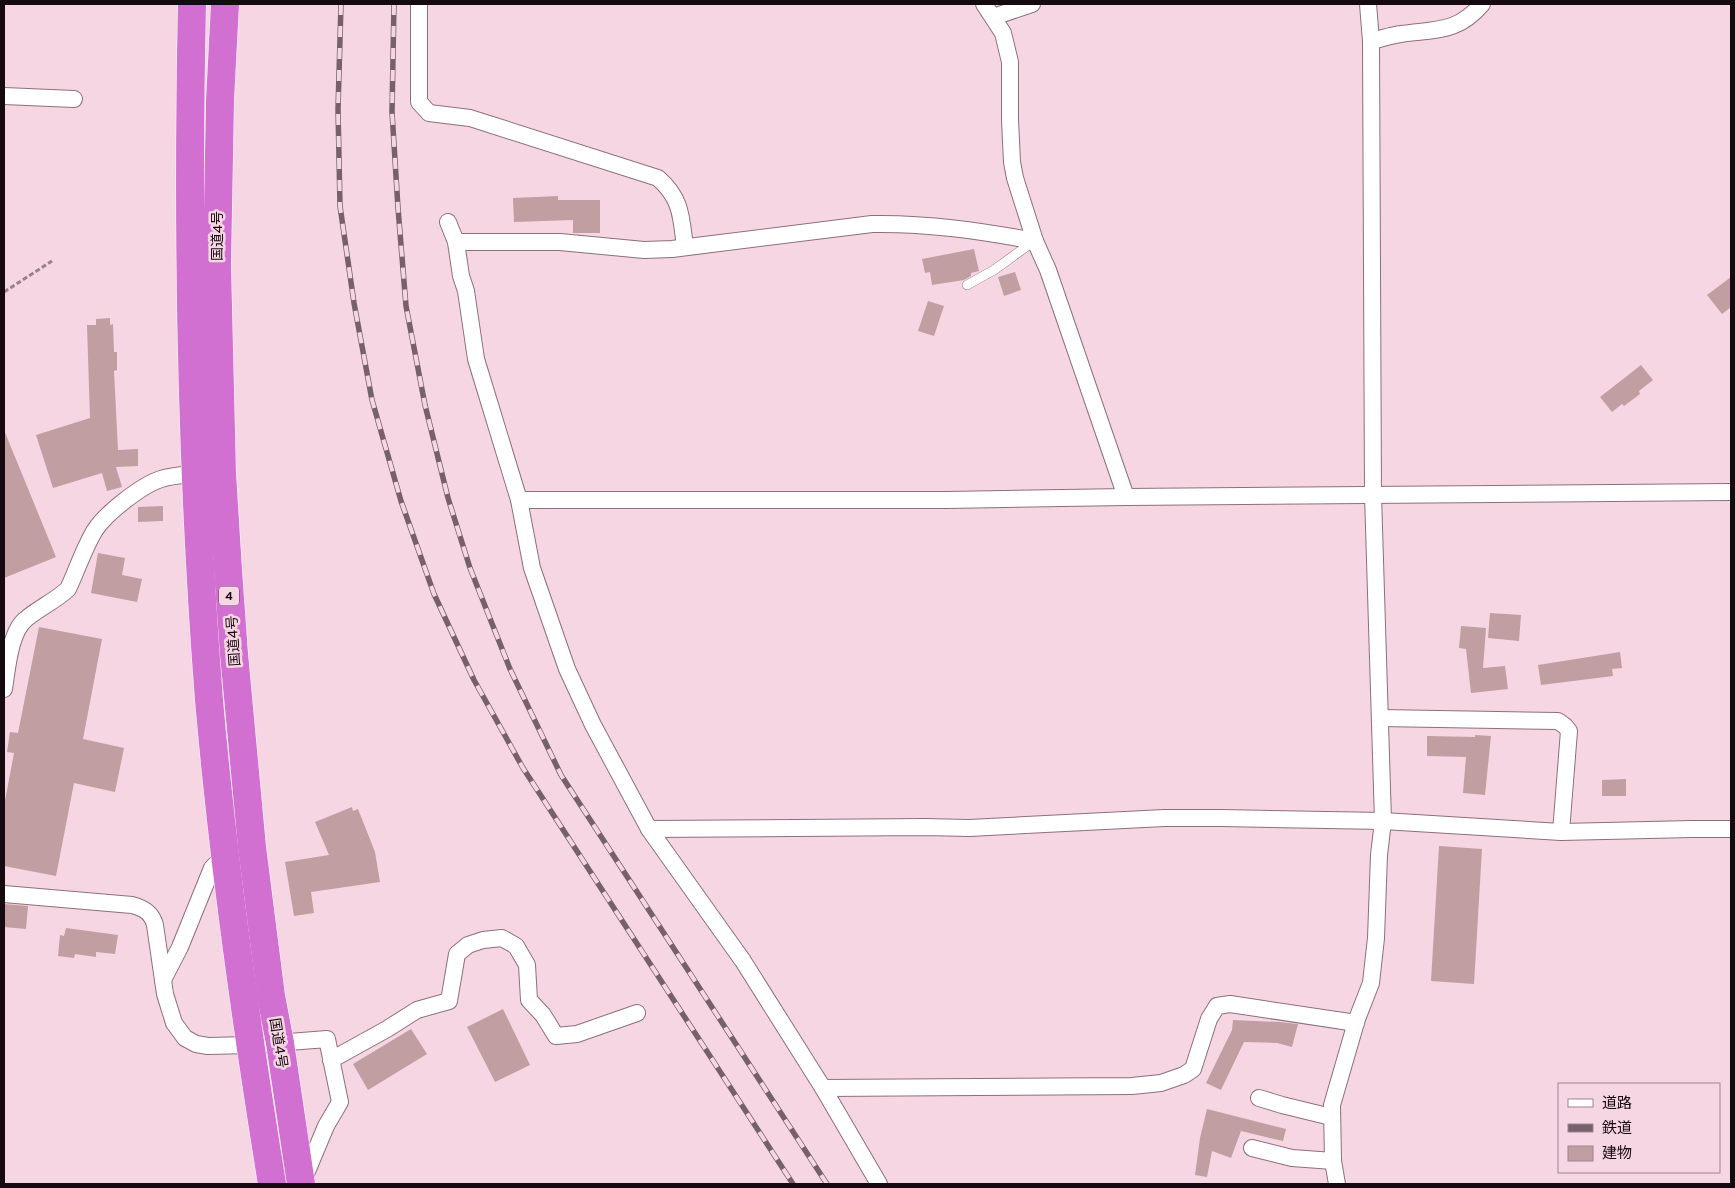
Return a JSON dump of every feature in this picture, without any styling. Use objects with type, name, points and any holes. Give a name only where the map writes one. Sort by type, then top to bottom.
[{"type":"highway","name":"国道4号","points":[[192,4],[190,216],[196,474],[210,701],[225,855],[243,1000],[272,1184]]},
{"type":"highway","name":"国道4号","points":[[225,4],[217,214],[218,362],[222,483],[234,654],[252,847],[271,996],[301,1184]]},
{"type":"street","points":[[420,4],[419,102],[429,113],[470,118],[658,178],[667,186],[678,203],[685,247]]},
{"type":"street","points":[[1032,4],[988,10],[1003,33],[1010,62],[1010,120],[1012,162],[1015,178],[1035,241],[1048,270],[1126,497]]},
{"type":"street","points":[[1337,1184],[1333,1161],[1331,1117],[1336,1087],[1371,983],[1376,938],[1379,855],[1383,821],[1373,495],[1371,42],[1368,4]]},
{"type":"street","points":[[1371,42],[1400,34],[1452,27],[1473,14],[1482,4]]},
{"type":"street","points":[[4,96],[74,99]]},
{"type":"street","points":[[448,222],[456,242],[461,276],[466,291],[476,359],[519,500],[532,568],[567,669],[593,725],[649,829],[744,961],[823,1088],[879,1184]]},
{"type":"street","points":[[456,242],[560,242],[644,250],[672,249],[872,224],[983,231],[1035,241]]},
{"type":"street","points":[[4,690],[7,648],[15,633],[23,620],[61,596],[68,589],[95,530],[106,516],[134,494],[160,479],[196,474]]},
{"type":"street","points":[[519,500],[947,500],[1731,492]]},
{"type":"street","points":[[1380,718],[1558,721],[1562,723],[1569,732],[1562,832]]},
{"type":"street","points":[[649,829],[969,828],[1164,818],[1383,821],[1562,832],[1731,829]]},
{"type":"street","points":[[163,980],[180,947],[212,868],[225,855]]},
{"type":"street","points":[[4,894],[132,905],[143,908],[154,920],[163,980],[172,1016],[185,1038],[196,1044],[208,1046],[250,1045],[327,1039],[340,1102],[326,1126],[301,1184]]},
{"type":"street","points":[[331,1060],[417,1010],[449,1001],[457,954],[468,945],[484,940],[502,938],[516,946],[527,965],[529,1000],[543,1016],[556,1036],[577,1034],[637,1013]]},
{"type":"street","points":[[823,1088],[945,1088],[1142,1085],[1161,1083],[1184,1076],[1193,1069],[1209,1019],[1217,1006],[1230,1004],[1356,1023]]},
{"type":"street","points":[[1259,1098],[1282,1106],[1331,1117]]},
{"type":"street","points":[[1252,1148],[1292,1158],[1333,1161]]},
{"type":"lane","points":[[967,285],[994,270],[1035,241]]},
{"type":"path","points":[[4,292],[52,260]]},
{"type":"building","points":[[558,196],[558,200],[600,200],[600,233],[573,233],[573,220],[514,222],[513,198]]},
{"type":"building","points":[[974,249],[979,271],[971,273],[971,276],[964,280],[932,285],[930,272],[925,273],[922,259]]},
{"type":"building","points":[[1015,272],[1021,290],[1004,296],[998,277]]},
{"type":"building","points":[[1731,277],[1731,307],[1722,314],[1707,295]]},
{"type":"building","points":[[928,301],[944,306],[934,336],[918,331]]},
{"type":"building","points":[[110,318],[110,325],[113,324],[114,352],[117,352],[117,370],[114,371],[118,450],[138,449],[138,466],[116,467],[122,487],[107,491],[102,473],[53,488],[36,435],[90,418],[87,325],[96,325],[96,319]]},
{"type":"building","points":[[1641,365],[1653,380],[1639,391],[1640,394],[1612,412],[1600,397]]},
{"type":"building","points":[[4,430],[56,557],[4,578]]},
{"type":"building","points":[[163,506],[163,521],[138,522],[138,507]]},
{"type":"building","points":[[98,553],[125,558],[122,575],[142,579],[137,602],[91,593]]},
{"type":"building","points":[[1490,613],[1521,615],[1519,641],[1488,638]]},
{"type":"building","points":[[1461,626],[1486,628],[1483,668],[1505,666],[1508,689],[1471,693],[1466,649],[1459,648]]},
{"type":"building","points":[[39,627],[102,639],[83,739],[124,748],[115,792],[74,783],[56,876],[4,866],[4,806],[14,753],[7,752],[10,732],[18,733]]},
{"type":"building","points":[[1620,652],[1622,668],[1612,669],[1613,676],[1541,685],[1538,665]]},
{"type":"building","points":[[1475,735],[1491,736],[1485,795],[1463,793],[1466,757],[1427,756],[1427,736],[1475,737]]},
{"type":"building","points":[[1626,779],[1626,796],[1602,796],[1602,780]]},
{"type":"building","points":[[352,807],[353,811],[358,809],[375,852],[380,882],[311,892],[314,913],[294,916],[285,862],[329,855],[315,822]]},
{"type":"building","points":[[1439,846],[1482,849],[1474,984],[1431,981]]},
{"type":"building","points":[[4,904],[28,906],[26,929],[4,927]]},
{"type":"building","points":[[66,928],[118,935],[115,954],[96,952],[96,957],[75,954],[74,958],[58,956],[60,935],[64,936]]},
{"type":"building","points":[[503,1009],[530,1065],[495,1082],[467,1027]]},
{"type":"building","points":[[1233,1020],[1298,1024],[1292,1047],[1277,1043],[1244,1042],[1221,1090],[1206,1083],[1232,1030]]},
{"type":"building","points":[[411,1029],[427,1054],[368,1090],[353,1064]]},
{"type":"building","points":[[1207,1109],[1286,1129],[1283,1141],[1241,1131],[1231,1158],[1212,1151],[1207,1177],[1195,1175],[1200,1138]]},
{"type":"railway","points":[[341,4],[338,109],[340,206],[354,303],[372,400],[401,501],[434,594],[474,680],[523,768],[793,1184]]},
{"type":"railway","points":[[394,4],[392,112],[406,306],[425,405],[448,498],[470,568],[510,669],[561,775],[827,1184]]}]
